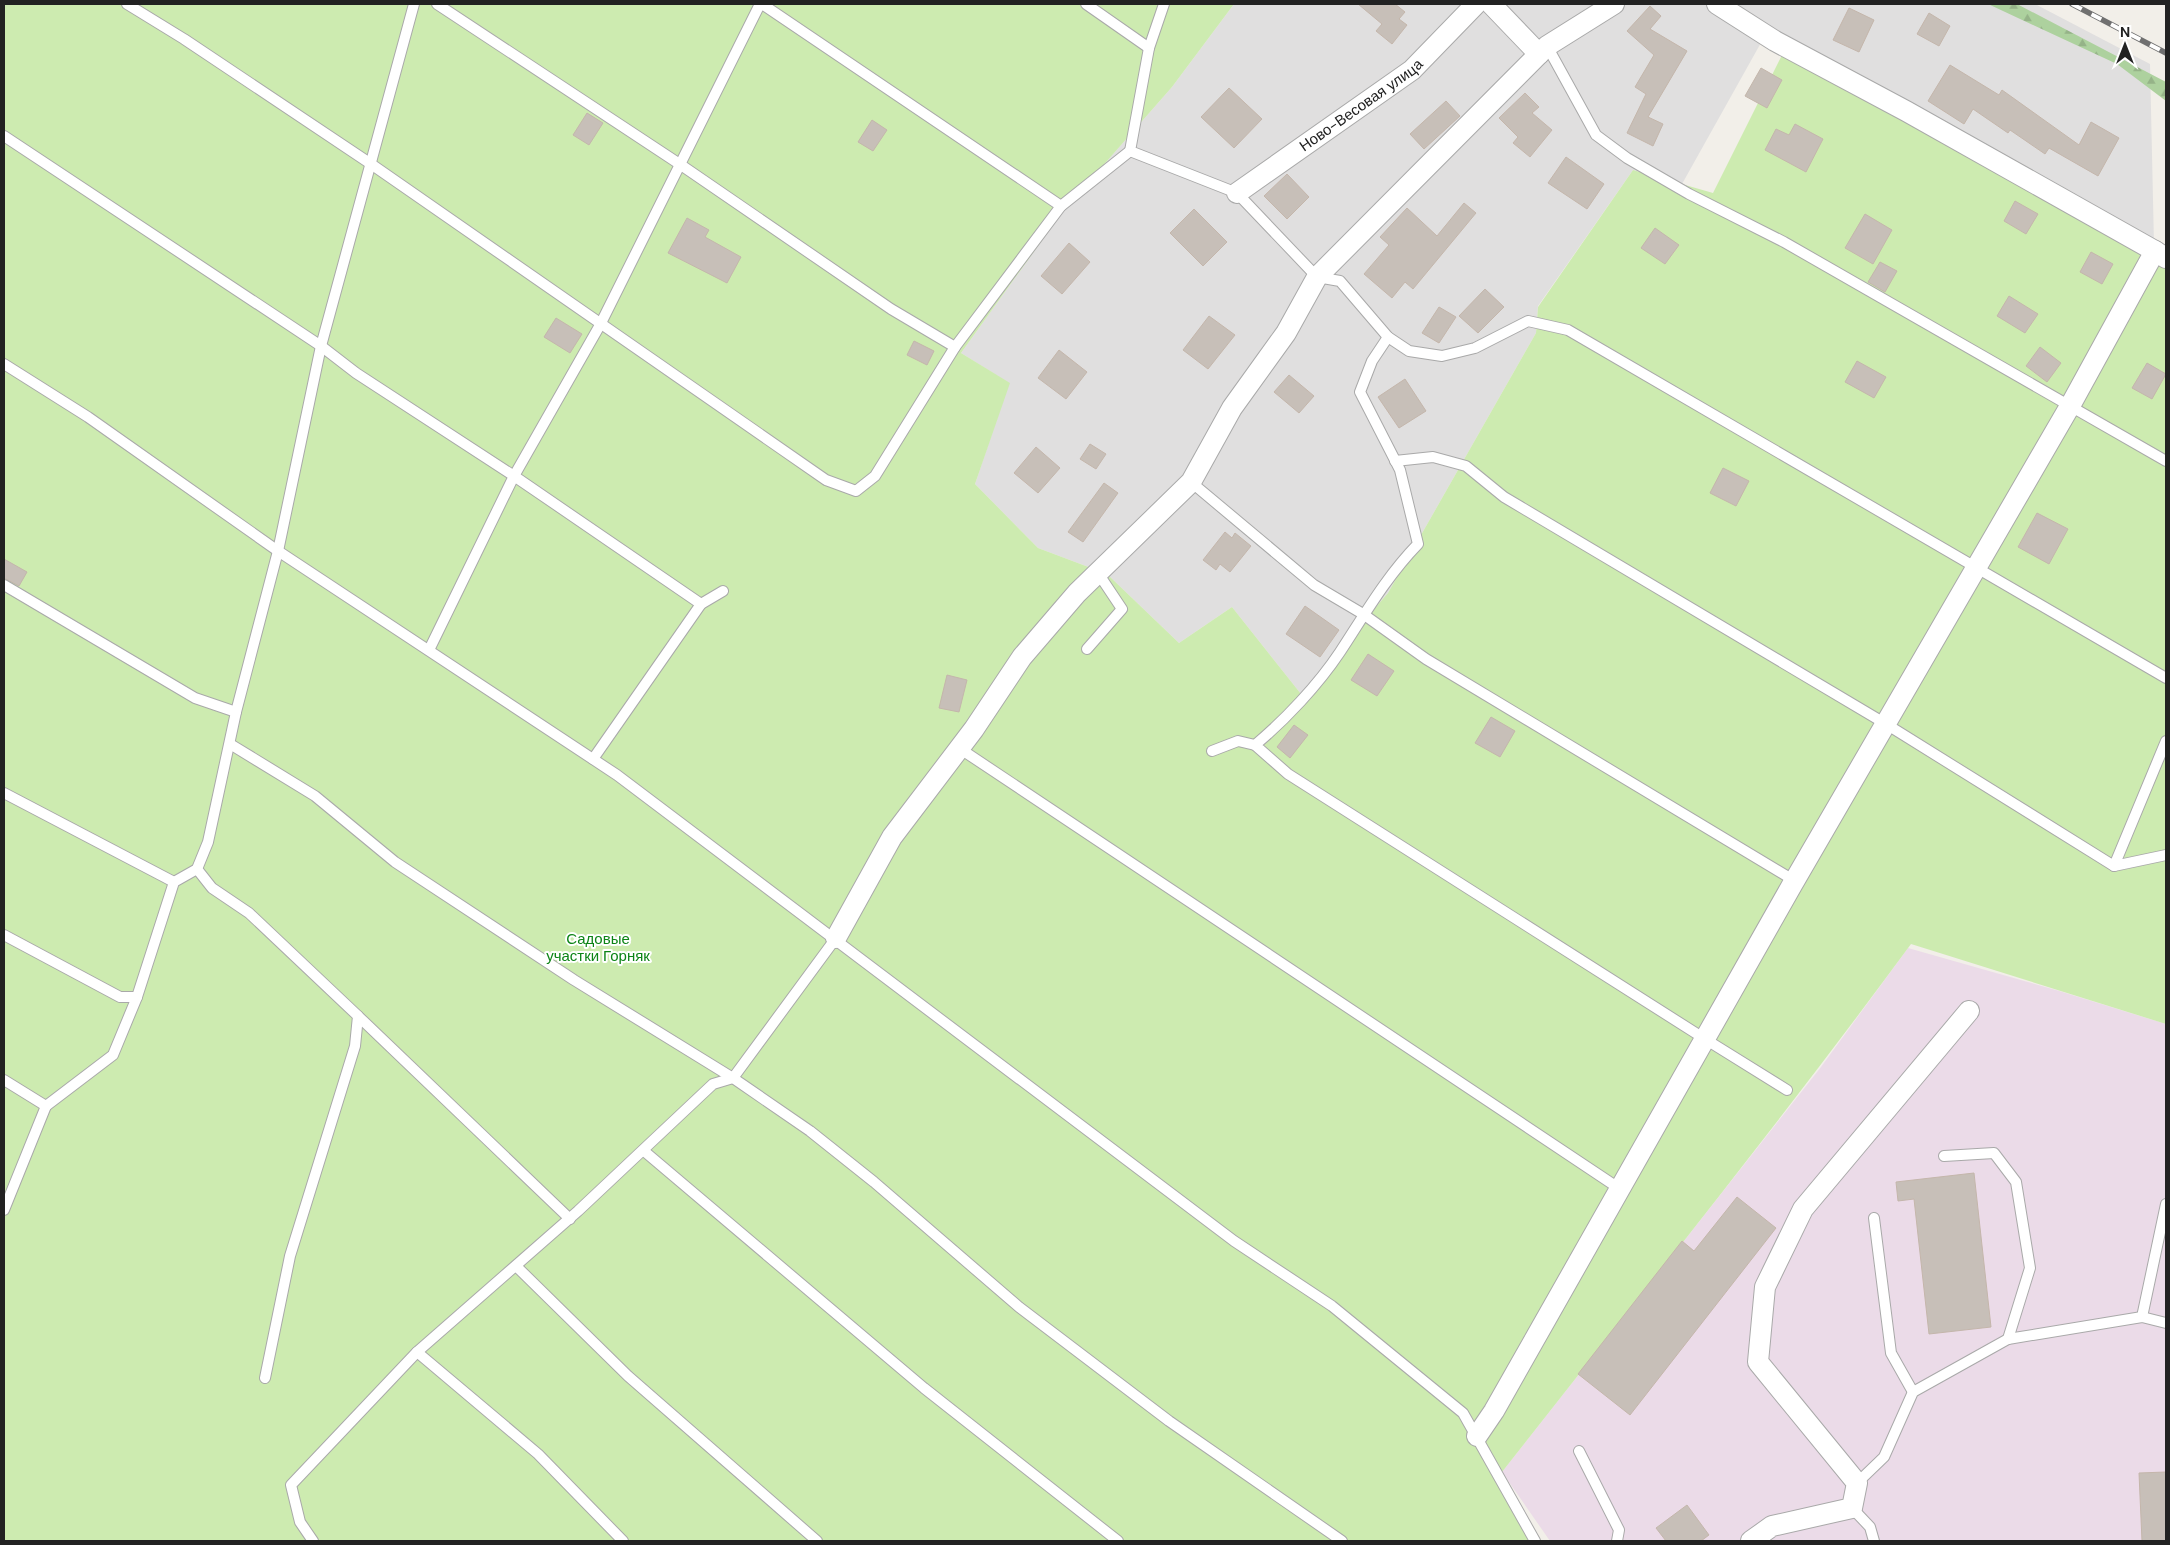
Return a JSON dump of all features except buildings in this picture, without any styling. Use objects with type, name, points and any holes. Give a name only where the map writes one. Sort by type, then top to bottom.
[{"type":"street","name":"Ново-Весовая улица","points":[[1237,192],[1412,70],[1476,4]]},
{"type":"street","points":[[1491,4],[1543,50]]},
{"type":"street","points":[[836,938],[892,837],[959,748],[1022,657],[1098,573],[1191,482],[1232,408],[1286,332],[1317,277],[1543,50],[1614,4]]},
{"type":"street","points":[[1477,1436],[1494,1411],[1795,881],[2070,406],[2161,254],[1906,110],[1775,41],[1717,4]]},
{"type":"street","points":[[1750,1541],[1772,1526],[1852,1508],[1857,1483],[1758,1362],[1764,1287],[1803,1208],[1970,1011]]},
{"type":"lane","points":[[127,4],[184,38],[371,164],[600,325],[826,480],[856,491],[875,476],[955,347],[1061,206],[1130,151],[1149,48],[1164,4]]},
{"type":"lane","points":[[4,1210],[46,1106],[113,1054],[137,997],[174,882],[197,868],[208,842],[236,712],[278,551],[321,346],[414,4]]},
{"type":"lane","points":[[437,4],[681,165],[891,309],[955,347]]},
{"type":"lane","points":[[429,650],[514,476],[600,325],[761,4],[1061,206]]},
{"type":"lane","points":[[1086,4],[1149,48]]},
{"type":"lane","points":[[1543,50],[1596,135],[1627,158],[1689,194],[1784,242],[2166,461]]},
{"type":"lane","points":[[4,136],[321,346],[356,373],[514,476],[701,604]]},
{"type":"lane","points":[[1130,151],[1237,192],[1317,277],[1340,282],[1388,337],[1410,351],[1442,356],[1475,348],[1528,321],[1568,330],[2166,678]]},
{"type":"lane","points":[[1255,744],[1282,722],[1333,661],[1363,614],[1399,564],[1418,544],[1400,470],[1360,392],[1372,361],[1388,337]]},
{"type":"lane","points":[[4,364],[88,417],[278,551],[593,759],[836,938],[1234,1241],[1332,1306],[1463,1413],[1535,1541]]},
{"type":"lane","points":[[1395,461],[1433,457],[1466,466],[1504,497],[1886,724],[2114,866],[2166,855]]},
{"type":"lane","points":[[1191,482],[1314,585],[1363,614],[1426,659],[1795,881]]},
{"type":"lane","points":[[1087,649],[1122,609],[1098,573]]},
{"type":"lane","points":[[4,585],[195,698],[236,712]]},
{"type":"lane","points":[[593,759],[701,604],[723,591]]},
{"type":"lane","points":[[1212,751],[1238,741],[1255,744],[1288,774],[1705,1040],[1787,1090]]},
{"type":"lane","points":[[2114,866],[2166,741]]},
{"type":"lane","points":[[230,744],[315,796],[395,862],[574,980],[733,1078],[810,1131],[874,1182],[1019,1307],[1169,1421],[1342,1541]]},
{"type":"lane","points":[[959,748],[1620,1189]]},
{"type":"lane","points":[[4,793],[174,882]]},
{"type":"lane","points":[[197,868],[212,888],[249,913],[570,1218]]},
{"type":"lane","points":[[4,935],[120,997],[137,997]]},
{"type":"lane","points":[[313,1541],[300,1522],[291,1485],[417,1352],[644,1151],[713,1084],[733,1078],[836,938]]},
{"type":"lane","points":[[265,1378],[290,1256],[355,1046],[358,1016]]},
{"type":"lane","points":[[4,1080],[46,1106]]},
{"type":"lane","points":[[644,1151],[924,1388],[1118,1541]]},
{"type":"lane","points":[[1944,1156],[1994,1153],[2016,1182],[2030,1268],[2008,1339]]},
{"type":"lane","points":[[2142,1317],[2166,1204]]},
{"type":"lane","points":[[1874,1218],[1891,1353],[1913,1392]]},
{"type":"lane","points":[[516,1266],[628,1376],[817,1541]]},
{"type":"lane","points":[[1857,1483],[1884,1458],[1913,1392],[2008,1339],[2142,1317],[2166,1323]]},
{"type":"lane","points":[[417,1352],[538,1454],[623,1541]]},
{"type":"lane","points":[[1579,1450],[1619,1530],[1617,1541]]},
{"type":"lane","points":[[1852,1508],[1870,1527],[1874,1541]]},
{"type":"shaded area","points":[[1234,4],[2035,4],[2150,64],[2154,245],[1767,32],[1682,184],[1633,170],[1538,306],[1536,333],[1388,593],[1301,694],[1232,607],[1179,643],[1107,574],[1038,548],[975,484],[1009,383],[961,353],[1064,210],[1172,87]]},
{"type":"shaded area","points":[[1908,948],[2056,990],[2166,1024],[2166,1541],[1550,1541],[1502,1472],[1821,1067]]},
{"type":"green space","name":"Садовые участки Горняк","points":[[4,4],[1234,4],[1172,87],[1064,210],[961,353],[1010,383],[975,484],[1038,548],[1107,574],[1179,643],[1232,607],[1301,694],[1388,593],[1536,333],[1538,307],[1633,170],[1713,193],[1783,53],[2166,261],[2166,1024],[1911,944],[1760,1144],[1502,1472],[1536,1541],[4,1541]]},
{"type":"green space","points":[[1988,4],[2017,4],[2166,82],[2166,101],[2117,64]]},
{"type":"railway","points":[[2072,4],[2166,53]]}]
